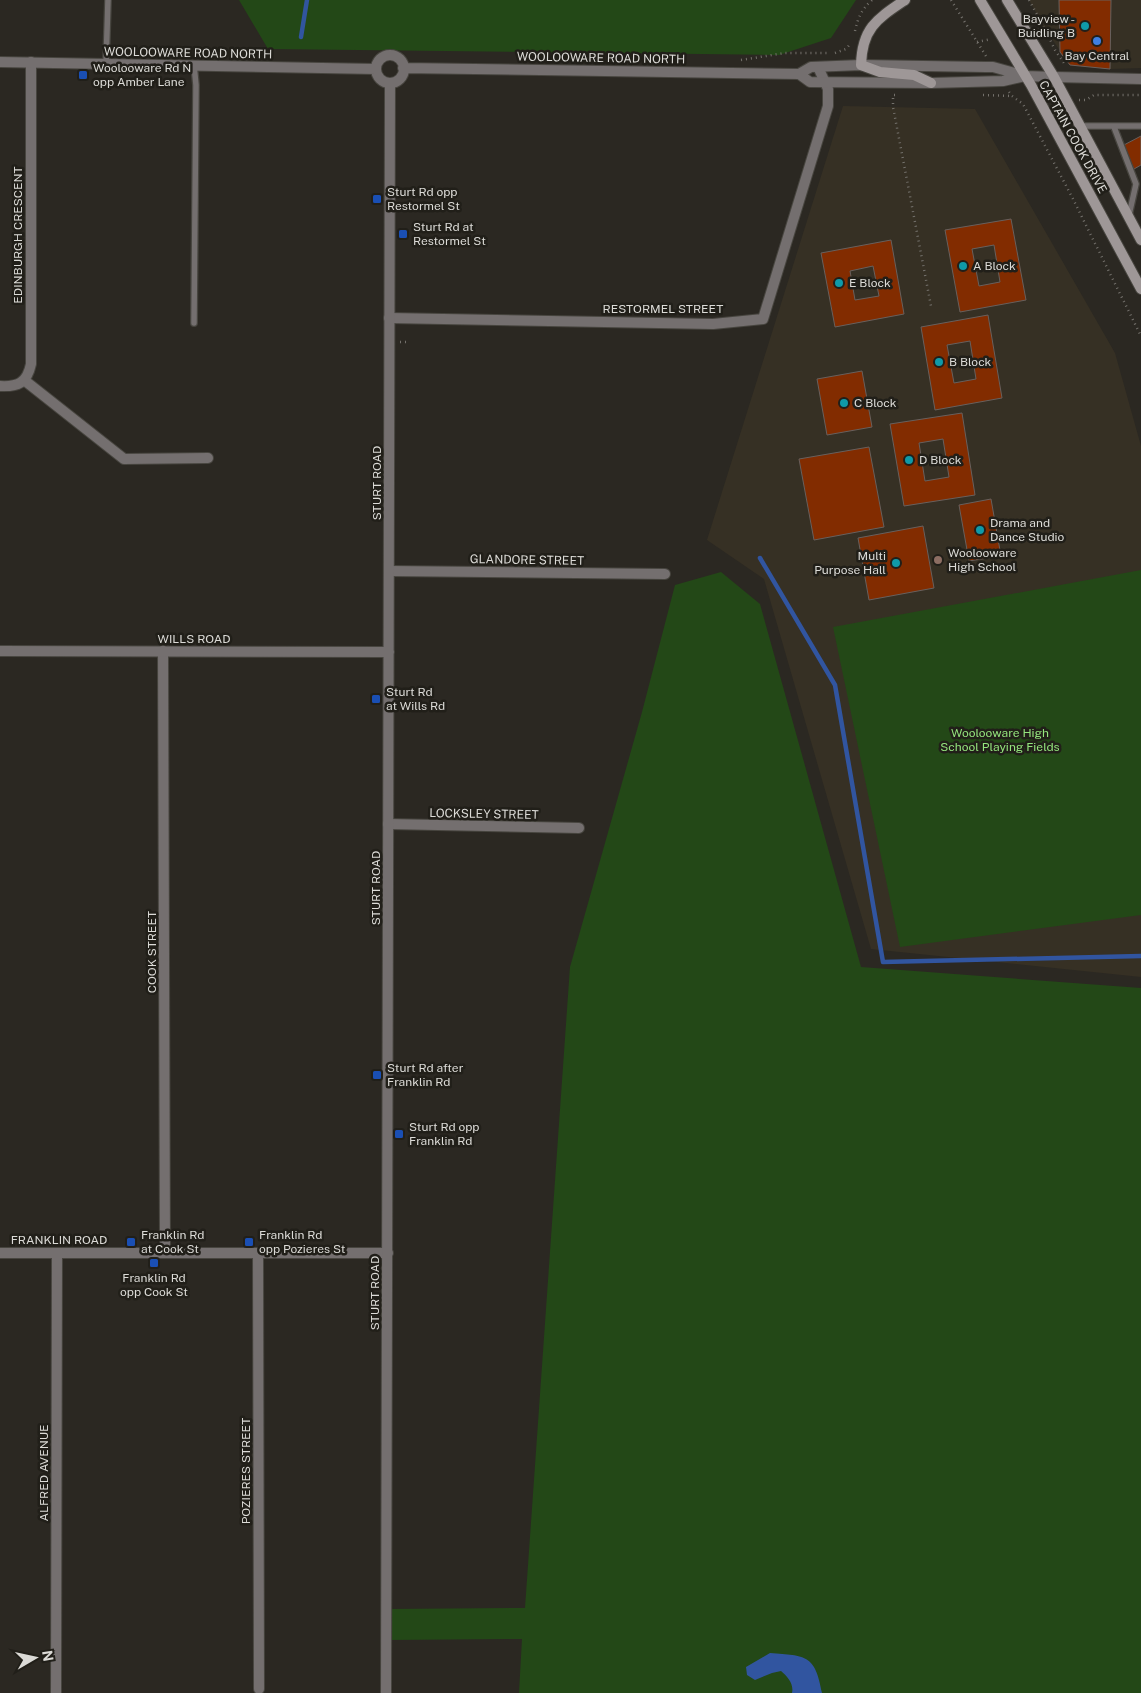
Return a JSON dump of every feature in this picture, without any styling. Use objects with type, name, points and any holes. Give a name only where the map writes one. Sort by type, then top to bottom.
[{"type":"main road","points":[[905,0],[881,16],[871,26],[865,36],[861,50],[861,65],[880,72],[914,75],[931,83]]},
{"type":"main road","name":"CAPTAIN COOK DRIVE","points":[[980,0],[1026,76],[1141,289]]},
{"type":"main road","name":"CAPTAIN COOK DRIVE","points":[[1007,0],[1054,78],[1141,240]]},
{"type":"street","points":[[389,55],[398,58],[403,68],[400,78],[396,82],[390,83],[380,79],[376,69],[380,59],[389,55]]},
{"type":"street","name":"WOOLOOWARE ROAD NORTH","points":[[0,62],[376,69]]},
{"type":"street","name":"EDINBURGH CRESCENT","points":[[24,380],[29,374],[31,364],[31,62]]},
{"type":"street","name":"WOOLOOWARE ROAD NORTH","points":[[403,68],[799,74],[811,67],[861,65],[994,67],[1026,76],[1141,79]]},
{"type":"street","name":"RESTORMEL STREET","points":[[389,318],[713,324],[763,319],[828,106],[825,82],[818,67]]},
{"type":"street","name":"WOOLOOWARE ROAD NORTH","points":[[799,74],[810,82],[931,83],[1002,81],[1026,76]]},
{"type":"street","name":"STURT ROAD","points":[[386,1693],[390,83]]},
{"type":"street","points":[[0,386],[18,385],[24,380],[124,459],[208,458]]},
{"type":"street","name":"GLANDORE STREET","points":[[389,571],[665,574]]},
{"type":"street","name":"WILLS ROAD","points":[[0,651],[389,652]]},
{"type":"street","name":"COOK STREET","points":[[163,651],[165,1253]]},
{"type":"street","name":"LOCKSLEY STREET","points":[[388,824],[579,828]]},
{"type":"street","name":"FRANKLIN ROAD","points":[[0,1253],[388,1254]]},
{"type":"street","name":"ALFRED AVENUE","points":[[56,1693],[58,1253]]},
{"type":"street","name":"POZIERES STREET","points":[[258,1253],[259,1689]]},
{"type":"lane","points":[[106,64],[108,0]]},
{"type":"lane","points":[[194,65],[196,116],[194,323]]},
{"type":"lane","points":[[1080,126],[1141,126]]},
{"type":"lane","points":[[1114,127],[1136,184],[1129,216]]},
{"type":"path","points":[[739,60],[785,53],[832,53],[846,49],[851,43],[857,19],[863,8],[872,0]]},
{"type":"path","points":[[951,0],[984,52]]},
{"type":"path","points":[[1029,0],[1045,29]]},
{"type":"path","points":[[1066,101],[1086,100],[1094,95],[1141,95]]},
{"type":"path","points":[[893,96],[893,107],[931,306]]},
{"type":"path","points":[[1012,96],[1023,104],[1072,197],[1141,336]]},
{"type":"path","points":[[1023,104],[1040,102]]},
{"type":"shaded area","name":"Bay Central","points":[[1029,0],[1141,0],[1141,68],[1110,69],[1070,65],[1045,29]]},
{"type":"shaded area","name":"Woolooware High School","points":[[843,106],[975,109],[1115,353],[1141,446],[1141,977],[871,949],[764,579],[707,540]]},
{"type":"green space","points":[[239,0],[856,0],[831,38],[779,55],[268,49]]},
{"type":"green space","name":"Woolooware High School Playing Fields","points":[[1141,570],[1141,915],[900,947],[833,627]]},
{"type":"green space","points":[[721,572],[760,604],[861,967],[1141,988],[1141,1693],[519,1693],[522,1639],[387,1640],[387,1609],[525,1608],[570,967],[642,712],[675,585]]},
{"type":"water","points":[[770,1653],[792,1655],[807,1660],[816,1671],[822,1693],[792,1693],[790,1681],[781,1671],[755,1680],[747,1675],[746,1667]]},
{"type":"building","name":"Bayview - Buidling B","points":[[1059,0],[1111,0],[1110,69],[1070,65],[1060,52]]},
{"type":"building","points":[[1141,136],[1141,165],[1134,169],[1122,146]]},
{"type":"building","name":"A Block","points":[[1011,219],[1026,300],[960,312],[945,230]],"holes":[[[994,245],[1000,282],[979,286],[972,249]]]},
{"type":"building","name":"E Block","points":[[891,240],[904,314],[835,327],[821,253]],"holes":[[[873,266],[879,296],[855,300],[850,271]]]},
{"type":"building","name":"B Block","points":[[988,315],[1002,398],[935,410],[921,327]],"holes":[[[970,341],[976,379],[954,383],[947,345]]]},
{"type":"building","name":"C Block","points":[[862,371],[872,427],[827,435],[817,379]]},
{"type":"building","name":"D Block","points":[[962,413],[975,495],[904,506],[890,424]],"holes":[[[943,439],[949,477],[925,481],[919,443]]]},
{"type":"building","points":[[869,447],[884,527],[814,540],[799,459]]},
{"type":"building","name":"Drama and Dance Studio","points":[[991,499],[1001,556],[969,561],[959,505]]},
{"type":"building","name":"Multi Purpose Hall","points":[[923,526],[934,588],[869,600],[858,538]]},
{"type":"waterway","points":[[301,37],[307,0]]},
{"type":"waterway","points":[[760,558],[835,685],[883,962],[1141,956]]},
{"type":"place","name":"Bayview - Buidling B","points":[[1085,26]]},
{"type":"place","name":"Bay Central","points":[[1097,41]]},
{"type":"place","name":"Woolooware Rd N opp Amber Lane","points":[[83,75]]},
{"type":"place","name":"Sturt Rd opp Restormel St","points":[[377,199]]},
{"type":"place","name":"Sturt Rd at Restormel St","points":[[403,234]]},
{"type":"place","name":"A Block","points":[[963,266]]},
{"type":"place","name":"E Block","points":[[839,283]]},
{"type":"place","name":"B Block","points":[[939,362]]},
{"type":"place","name":"C Block","points":[[844,403]]},
{"type":"place","name":"D Block","points":[[909,460]]},
{"type":"place","name":"Drama and Dance Studio","points":[[980,530]]},
{"type":"place","name":"Woolooware High School","points":[[938,560]]},
{"type":"place","name":"Multi Purpose Hall","points":[[896,563]]},
{"type":"place","name":"Sturt Rd at Wills Rd","points":[[376,699]]},
{"type":"place","name":"Sturt Rd after Franklin Rd","points":[[377,1075]]},
{"type":"place","name":"Sturt Rd opp Franklin Rd","points":[[399,1134]]},
{"type":"place","name":"Franklin Rd at Cook St","points":[[131,1242]]},
{"type":"place","name":"Franklin Rd opp Pozieres St","points":[[249,1242]]},
{"type":"place","name":"Franklin Rd opp Cook St","points":[[154,1263]]}]
